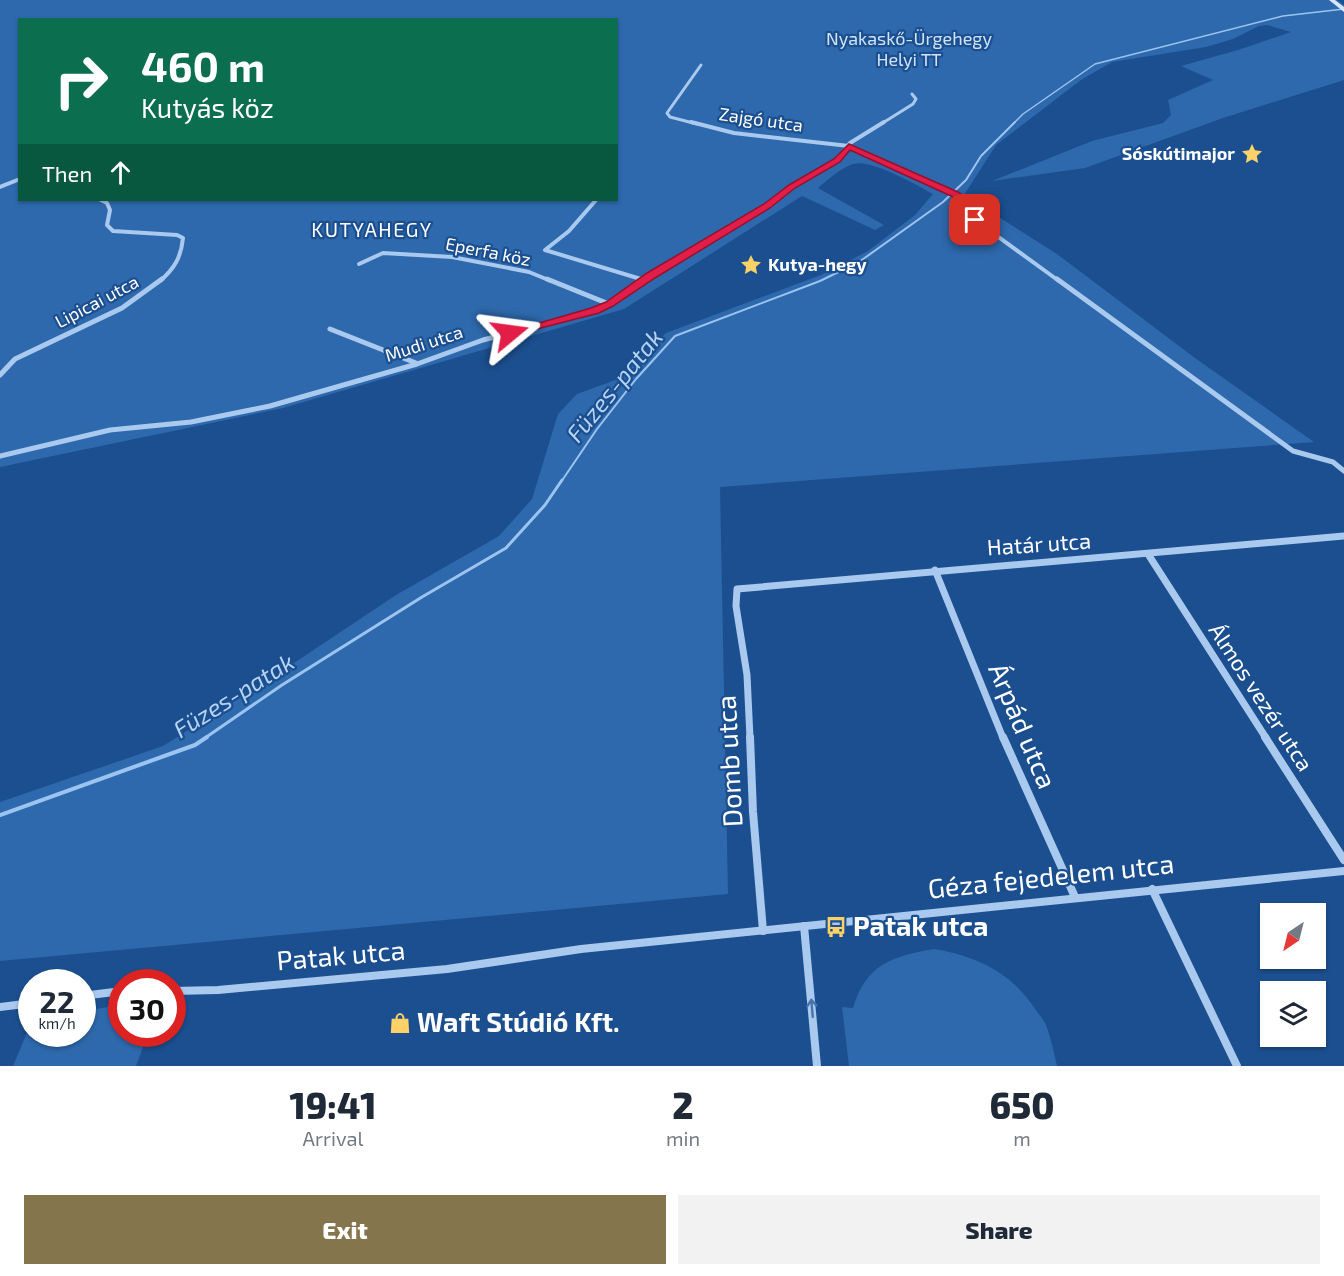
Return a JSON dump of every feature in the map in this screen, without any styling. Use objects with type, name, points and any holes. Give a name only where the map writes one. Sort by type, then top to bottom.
[{"type":"main road","points":[[1332,0],[1342,9]]},
{"type":"street","name":"Zajgó utca","points":[[701,65],[668,113],[670,117],[734,133],[849,146],[955,194],[962,199],[975,220],[1211,393],[1293,451],[1333,462],[1344,471]]},
{"type":"street","name":"Mudi utca","points":[[0,456],[110,430],[191,422],[270,406],[417,364],[483,340],[595,310],[609,304],[837,160],[859,138],[913,104],[916,99],[912,94]]},
{"type":"street","points":[[0,187],[18,180]]},
{"type":"street","name":"Lipicai utca","points":[[0,375],[15,359],[133,301],[169,273],[184,255],[183,238],[177,235],[128,233],[109,228],[107,222],[110,210],[107,203],[103,201]]},
{"type":"street","points":[[595,201],[569,231],[545,250],[644,280]]},
{"type":"street","name":"Eperfa köz","points":[[358,264],[383,253],[452,257],[529,272],[609,304]]},
{"type":"street","points":[[330,329],[417,364]]},
{"type":"street","name":"Határ utca","points":[[738,589],[1344,536]]},
{"type":"street","name":"Álmos vezér utca","points":[[1148,554],[1344,860]]},
{"type":"street","name":"Árpád utca","points":[[935,570],[1010,755],[1075,897]]},
{"type":"street","name":"Domb utca","points":[[738,589],[736,606],[747,675],[753,812],[763,930]]},
{"type":"street","name":"Géza fejedelem utca","points":[[763,930],[1344,871]]},
{"type":"street","points":[[1152,889],[1237,1066]]},
{"type":"street","points":[[804,926],[818,1066]]},
{"type":"street","name":"Patak utca","points":[[186,991],[218,990],[447,969],[581,949],[763,930]]},
{"type":"street","points":[[0,1007],[18,1005]]},
{"type":"green space","name":"Nyakaskő-Ürgehegy Helyi TT","points":[[0,0],[1337,0],[1344,5],[1344,80],[1223,118],[1085,168],[992,181],[1092,141],[1163,123],[1171,115],[1168,100],[1213,80],[1181,66],[1291,32],[1267,25],[1259,26],[1233,39],[1206,47],[1112,62],[1081,80],[996,145],[964,195],[1057,254],[1195,358],[1314,442],[720,487],[728,894],[0,961],[0,802],[163,746],[279,673],[396,595],[499,536],[532,499],[558,414],[577,394],[618,379],[666,333],[821,275],[868,251],[915,215],[933,194],[882,168],[861,163],[853,164],[839,171],[818,188],[884,225],[875,230],[802,196],[624,309],[283,408],[0,467]]},
{"type":"green space","points":[[934,949],[977,961],[1002,974],[1013,983],[1045,1022],[1057,1066],[849,1066],[842,1007],[853,1008],[865,981],[883,965],[906,955]]},
{"type":"green space","points":[[108,1007],[108,1047],[143,1047],[136,1066],[13,1066],[21,1047],[96,1047],[96,1009]]},
{"type":"waterway","name":"Füzes-patak","points":[[561,482],[597,429],[636,379],[675,336],[820,281],[859,262],[943,202],[966,180],[981,156],[1023,114],[1095,64],[1283,16],[1344,9]]},
{"type":"waterway","name":"Füzes-patak","points":[[205,738],[282,685],[422,597],[506,548],[545,505],[562,480]]},
{"type":"waterway","name":"Füzes-patak","points":[[0,815],[195,745],[207,737]]},
{"type":"place","name":"Sóskútimajor","points":[[1252,154]]},
{"type":"place","name":"Kutya-hegy","points":[[751,265]]},
{"type":"place","name":"Patak utca","points":[[836,927]]},
{"type":"place","name":"Waft Stúdió Kft.","points":[[400,1023]]},
{"type":"district","name":"KUTYAHEGY","points":[[372,230]]},
{"type":"route","points":[[510,333],[595,310],[609,304],[651,275],[767,206],[792,187],[837,160],[849,146],[955,194],[962,199],[975,220]]}]
